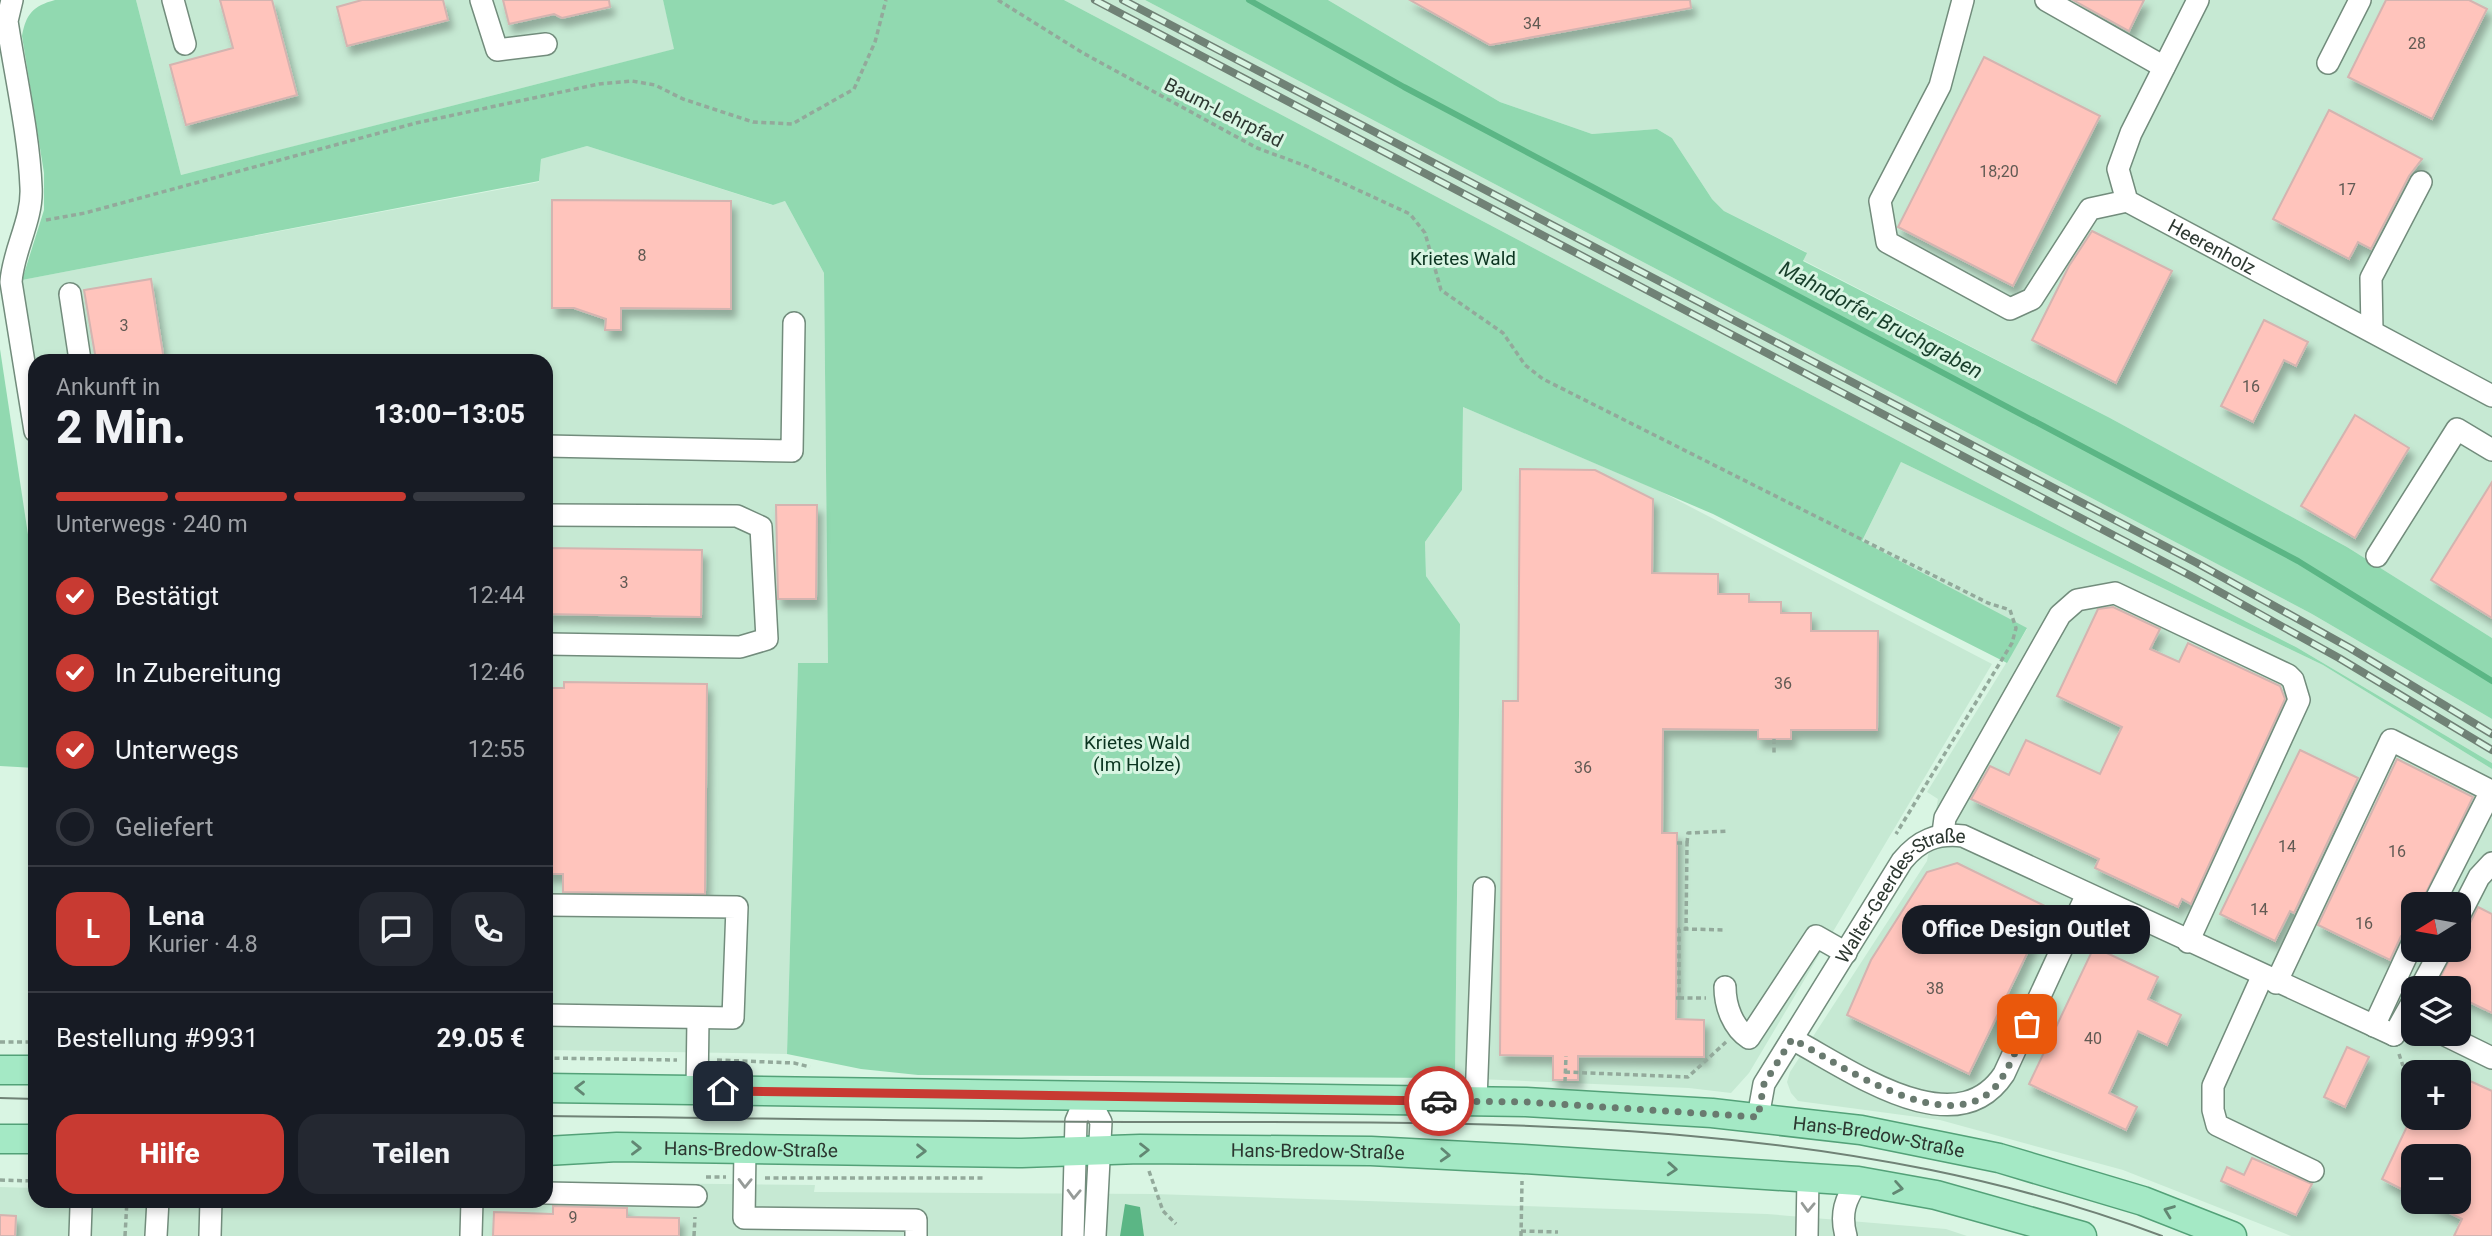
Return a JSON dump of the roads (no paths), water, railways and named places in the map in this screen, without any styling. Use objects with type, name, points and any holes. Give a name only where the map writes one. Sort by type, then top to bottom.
[{"type":"main road","points":[[0,1070],[28,1070]]},
{"type":"main road","name":"Hans-Bredow-Straße","points":[[553,1088],[1476,1101],[1758,1117],[1861,1130],[1999,1158],[2143,1201],[2232,1236]]},
{"type":"main road","points":[[0,1139],[28,1139]]},
{"type":"main road","name":"Hans-Bredow-Straße","points":[[553,1151],[617,1147],[1088,1151],[1140,1149],[1371,1151],[1523,1159],[1858,1181],[1936,1195],[2082,1236]]},
{"type":"street","points":[[12,0],[7,21],[32,189],[27,223],[9,246],[11,282],[28,388]]},
{"type":"street","points":[[173,0],[185,44]]},
{"type":"street","points":[[481,0],[497,50],[501,52],[546,44]]},
{"type":"street","points":[[1963,0],[1940,86],[1880,201],[1887,242],[2010,309],[2032,299],[2090,209],[2127,201],[2118,169],[2131,133],[2198,0]]},
{"type":"street","points":[[2046,0],[2164,67]]},
{"type":"street","points":[[2328,63],[2360,0]]},
{"type":"street","points":[[2372,331],[2371,278],[2421,182]]},
{"type":"street","name":"Heerenholz","points":[[2127,201],[2492,396]]},
{"type":"street","points":[[70,294],[79,354]]},
{"type":"street","points":[[553,446],[792,451],[794,323]]},
{"type":"street","points":[[2377,556],[2457,429],[2492,450]]},
{"type":"street","points":[[553,515],[737,516],[761,527],[766,639],[740,647],[553,644]]},
{"type":"street","points":[[1944,833],[1945,818],[2063,610],[2077,600],[2115,593],[2288,675],[2297,690],[2299,700],[2188,942]]},
{"type":"street","points":[[2313,1171],[2217,1125],[2213,1110],[2213,1086],[2391,740],[2491,791],[2439,892]]},
{"type":"street","name":"Walter-Geerdes-Straße","points":[[1758,1117],[1764,1084],[1910,850],[1920,842],[1944,833],[1963,836],[2269,980],[2394,1035]]},
{"type":"street","points":[[2471,893],[2479,877],[2492,863]]},
{"type":"street","points":[[1476,1101],[1484,888]]},
{"type":"street","points":[[1792,1039],[1901,1096],[1943,1107],[1976,1100],[1996,1086],[2004,1074],[2087,894]]},
{"type":"street","points":[[553,905],[737,907],[733,1018],[553,1015]]},
{"type":"street","points":[[1726,987],[1725,999],[1738,1031],[1749,1038],[1816,936],[1846,953]]},
{"type":"street","points":[[2374,1026],[2404,962]]},
{"type":"street","points":[[697,1091],[698,1018]]},
{"type":"street","points":[[2394,1035],[2401,1022]]},
{"type":"street","points":[[2394,1035],[2401,1031]]},
{"type":"street","points":[[2468,1046],[2492,1058]]},
{"type":"street","points":[[1087,1095],[1076,1121],[1088,1151],[1095,1236]]},
{"type":"street","points":[[745,1149],[744,1218],[916,1220],[916,1236]]},
{"type":"street","points":[[1073,1236],[1088,1151]]},
{"type":"street","points":[[1807,1236],[1808,1177]]},
{"type":"street","points":[[1846,1236],[1842,1223],[1846,1199],[1858,1181]]},
{"type":"street","points":[[553,1194],[696,1196]]},
{"type":"street","points":[[80,1236],[81,1208]]},
{"type":"street","points":[[156,1236],[158,1208]]},
{"type":"street","points":[[210,1236],[211,1208]]},
{"type":"street","points":[[471,1236],[472,1208]]},
{"type":"waterway","name":"Mahndorfer Bruchgraben","points":[[1249,0],[1404,87],[2298,561],[2492,681]]},
{"type":"tram line","points":[[0,1098],[28,1099]]},
{"type":"tram line","points":[[553,1116],[1414,1123],[1541,1126],[1668,1134],[1794,1147],[1919,1168],[2041,1197],[2162,1236]]},
{"type":"railway","points":[[1095,0],[2193,577],[2339,658],[2492,750]]},
{"type":"railway","points":[[1123,0],[2197,563],[2350,648],[2492,734]]},
{"type":"place","name":"Office Design Outlet","points":[[2027,1024]]},
{"type":"park label","name":"Krietes Wald","points":[[1463,258]]},
{"type":"park label","name":"Krietes Wald (Im Holze)","points":[[1137,753]]}]
